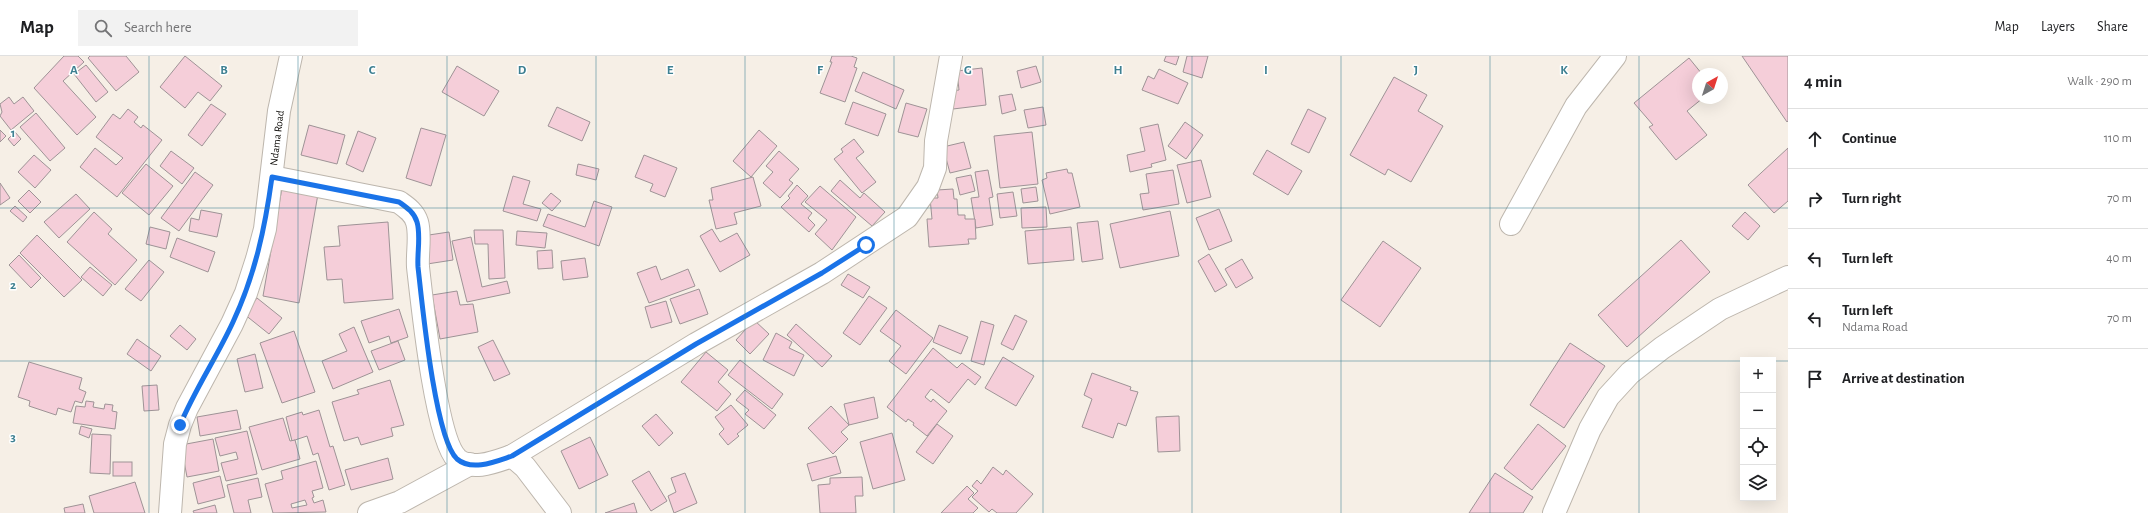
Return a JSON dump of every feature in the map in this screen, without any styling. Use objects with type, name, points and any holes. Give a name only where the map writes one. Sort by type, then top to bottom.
[{"type":"street","name":"Ndama Road","points":[[170,513],[176,444],[180,425],[187,408],[232,324],[246,293],[265,229],[280,111],[291,56]]},
{"type":"street","points":[[272,177],[399,202],[410,210],[417,222],[418,266],[434,390],[447,444],[458,459],[470,464],[488,464],[512,456],[696,344],[822,273],[907,217],[928,187],[935,168],[936,141],[951,56]]},
{"type":"street","points":[[1511,224],[1576,106],[1615,56]]},
{"type":"street","points":[[1554,513],[1590,429],[1608,397],[1630,373],[1662,348],[1720,310],[1788,277]]},
{"type":"street","points":[[512,456],[524,467],[560,513]]},
{"type":"street","points":[[369,513],[400,502],[470,464]]},
{"type":"building","points":[[64,56],[78,56],[84,62],[63,81],[96,117],[77,135],[34,88]]},
{"type":"building","points":[[90,56],[126,56],[139,72],[116,91],[88,58]]},
{"type":"building","points":[[185,56],[222,86],[210,101],[198,92],[185,108],[160,87]]},
{"type":"building","points":[[832,56],[851,56],[857,58],[854,67],[857,68],[845,102],[820,93],[832,62],[830,62]]},
{"type":"building","points":[[1166,56],[1179,56],[1176,65],[1164,61]]},
{"type":"building","points":[[1187,56],[1208,56],[1202,78],[1183,72]]},
{"type":"building","points":[[1742,56],[1788,56],[1787,122]]},
{"type":"building","points":[[1689,58],[1697,68],[1692,68],[1692,104],[1696,104],[1687,111],[1707,135],[1676,160],[1649,127],[1653,125],[1634,103]]},
{"type":"building","points":[[86,65],[108,92],[96,102],[74,74]]},
{"type":"building","points":[[457,66],[499,91],[484,116],[442,92]]},
{"type":"building","points":[[1036,66],[1041,82],[1021,88],[1017,71]]},
{"type":"building","points":[[982,68],[986,105],[953,109],[951,91],[959,90],[957,71]]},
{"type":"building","points":[[1159,69],[1188,83],[1178,104],[1142,90],[1148,76],[1154,79]]},
{"type":"building","points":[[863,72],[904,90],[896,109],[855,91]]},
{"type":"building","points":[[1394,77],[1427,95],[1418,111],[1443,126],[1411,182],[1388,169],[1385,175],[1350,155]]},
{"type":"building","points":[[1012,94],[1016,110],[1002,114],[999,96]]},
{"type":"building","points":[[9,97],[14,104],[23,97],[34,111],[11,130],[0,116],[2,112],[0,104]]},
{"type":"building","points":[[853,102],[886,114],[878,136],[845,124]]},
{"type":"building","points":[[906,103],[927,109],[918,137],[898,132]]},
{"type":"building","points":[[211,104],[226,114],[202,146],[188,135]]},
{"type":"building","points":[[557,107],[590,122],[582,141],[548,126]]},
{"type":"building","points":[[1043,107],[1046,125],[1028,128],[1024,110]]},
{"type":"building","points":[[128,109],[138,117],[134,122],[141,128],[143,125],[162,140],[117,197],[80,167],[95,148],[116,165],[123,158],[96,137],[113,114],[120,119]]},
{"type":"building","points":[[1308,109],[1326,118],[1309,153],[1291,144]]},
{"type":"building","points":[[36,113],[65,148],[50,161],[20,127]]},
{"type":"building","points":[[1185,122],[1203,135],[1186,159],[1168,146]]},
{"type":"building","points":[[1158,124],[1166,160],[1151,164],[1152,167],[1130,172],[1127,155],[1145,151],[1140,128]]},
{"type":"building","points":[[309,125],[345,135],[337,164],[301,155]]},
{"type":"building","points":[[421,128],[446,135],[431,186],[406,178]]},
{"type":"building","points":[[0,130],[6,136],[0,142]]},
{"type":"building","points":[[759,130],[777,146],[751,177],[733,161]]},
{"type":"building","points":[[358,131],[376,138],[363,172],[346,164]]},
{"type":"building","points":[[15,132],[21,139],[14,146],[8,139]]},
{"type":"building","points":[[1032,132],[1038,184],[1000,188],[994,136]]},
{"type":"building","points":[[854,139],[864,152],[856,158],[876,182],[862,193],[834,159],[843,152],[841,149]]},
{"type":"building","points":[[964,142],[971,168],[950,173],[943,147]]},
{"type":"building","points":[[1788,148],[1788,201],[1774,213],[1748,185]]},
{"type":"building","points":[[1267,150],[1302,171],[1288,195],[1253,174]]},
{"type":"building","points":[[171,151],[194,168],[182,184],[160,166]]},
{"type":"building","points":[[779,151],[799,169],[789,180],[793,183],[780,198],[763,183],[773,172],[766,166]]},
{"type":"building","points":[[34,155],[51,170],[35,188],[18,172]]},
{"type":"building","points":[[644,155],[677,168],[665,197],[650,191],[653,184],[635,177]]},
{"type":"building","points":[[1201,160],[1211,197],[1187,203],[1177,165]]},
{"type":"building","points":[[146,164],[173,186],[149,215],[122,193]]},
{"type":"building","points":[[578,164],[599,169],[596,180],[576,175]]},
{"type":"building","points":[[1067,169],[1068,173],[1072,173],[1080,207],[1050,214],[1042,180],[1047,178],[1046,173]]},
{"type":"building","points":[[988,170],[993,197],[989,198],[993,225],[976,228],[971,198],[979,197],[975,172]]},
{"type":"building","points":[[1173,170],[1179,204],[1143,210],[1140,194],[1149,193],[1146,174]]},
{"type":"building","points":[[195,172],[213,185],[179,231],[161,218]]},
{"type":"building","points":[[971,175],[975,191],[960,195],[956,178]]},
{"type":"building","points":[[513,176],[530,181],[523,204],[541,209],[537,221],[503,211]]},
{"type":"building","points":[[753,177],[761,206],[734,213],[737,224],[716,229],[709,200],[713,200],[711,188]]},
{"type":"building","points":[[840,180],[860,198],[864,193],[885,212],[872,226],[831,191]]},
{"type":"building","points":[[0,183],[10,198],[0,205]]},
{"type":"building","points":[[797,185],[808,196],[801,204],[812,213],[808,218],[815,225],[809,232],[781,207],[790,198],[788,196]]},
{"type":"building","points":[[820,186],[856,217],[832,250],[815,234],[827,220],[805,202]]},
{"type":"building","points":[[1036,187],[1038,201],[1023,203],[1021,189]]},
{"type":"building","points":[[282,188],[318,194],[299,303],[263,296]]},
{"type":"building","points":[[953,189],[954,199],[957,199],[958,215],[965,215],[965,219],[975,219],[976,239],[968,239],[969,244],[929,247],[927,219],[932,219],[930,198],[938,198],[937,190]]},
{"type":"building","points":[[29,190],[41,202],[30,213],[18,201]]},
{"type":"building","points":[[1013,192],[1017,216],[1000,218],[997,194]]},
{"type":"building","points":[[551,193],[561,201],[552,211],[542,203]]},
{"type":"building","points":[[76,194],[90,209],[59,238],[44,222]]},
{"type":"building","points":[[594,201],[612,207],[599,246],[543,226],[548,214],[585,227]]},
{"type":"building","points":[[15,206],[27,217],[23,222],[10,211]]},
{"type":"building","points":[[1046,207],[1047,227],[1022,228],[1021,208]]},
{"type":"building","points":[[1219,209],[1232,241],[1209,250],[1196,218]]},
{"type":"building","points":[[201,210],[222,214],[217,237],[189,231],[191,218],[199,220]]},
{"type":"building","points":[[1170,211],[1179,256],[1120,268],[1110,224]]},
{"type":"building","points":[[94,212],[112,229],[108,234],[137,260],[115,285],[67,242]]},
{"type":"building","points":[[1745,212],[1760,226],[1748,240],[1732,226]]},
{"type":"building","points":[[1098,221],[1103,259],[1082,262],[1077,223]]},
{"type":"building","points":[[388,222],[393,299],[344,303],[342,279],[327,280],[324,247],[340,246],[338,226]]},
{"type":"building","points":[[150,227],[170,232],[166,249],[146,244]]},
{"type":"building","points":[[1071,227],[1074,260],[1028,264],[1025,231]]},
{"type":"building","points":[[712,229],[720,242],[737,233],[750,255],[720,272],[700,236]]},
{"type":"building","points":[[474,230],[503,230],[505,278],[489,279],[488,244],[475,244]]},
{"type":"building","points":[[517,231],[547,233],[545,248],[516,245]]},
{"type":"building","points":[[449,232],[453,260],[427,264],[422,236]]},
{"type":"building","points":[[37,235],[82,280],[64,297],[20,253]]},
{"type":"building","points":[[471,237],[482,287],[507,281],[510,293],[467,302],[452,241]]},
{"type":"building","points":[[177,238],[215,252],[208,272],[170,257]]},
{"type":"building","points":[[1681,240],[1710,272],[1627,347],[1598,315]]},
{"type":"building","points":[[1383,241],[1421,268],[1380,327],[1341,300]]},
{"type":"building","points":[[552,250],[553,268],[538,269],[537,251]]},
{"type":"building","points":[[1209,254],[1227,285],[1215,292],[1198,261]]},
{"type":"building","points":[[19,255],[41,278],[31,288],[9,265]]},
{"type":"building","points":[[585,258],[588,277],[563,280],[561,261]]},
{"type":"building","points":[[1242,259],[1253,278],[1236,288],[1225,269]]},
{"type":"building","points":[[149,260],[164,272],[141,301],[125,289]]},
{"type":"building","points":[[656,266],[661,280],[688,269],[695,286],[649,303],[637,273]]},
{"type":"building","points":[[90,267],[112,285],[103,296],[81,277]]},
{"type":"building","points":[[848,274],[870,287],[863,298],[841,285]]},
{"type":"building","points":[[699,289],[708,314],[680,324],[670,299]]},
{"type":"building","points":[[457,291],[460,305],[473,304],[478,332],[440,339],[432,295]]},
{"type":"building","points":[[869,296],[887,308],[860,345],[843,333]]},
{"type":"building","points":[[257,298],[282,318],[269,334],[244,314]]},
{"type":"building","points":[[666,301],[672,322],[651,328],[645,307]]},
{"type":"building","points":[[399,309],[408,337],[391,343],[389,336],[369,343],[361,321]]},
{"type":"building","points":[[896,310],[933,338],[906,374],[889,361],[901,346],[880,331]]},
{"type":"building","points":[[1015,315],[1027,321],[1013,350],[1001,344]]},
{"type":"building","points":[[754,320],[769,334],[750,354],[736,340]]},
{"type":"building","points":[[981,321],[994,325],[984,365],[971,361]]},
{"type":"building","points":[[796,324],[832,356],[822,367],[787,335]]},
{"type":"building","points":[[180,325],[196,339],[187,350],[170,336]]},
{"type":"building","points":[[939,325],[968,337],[961,354],[933,342]]},
{"type":"building","points":[[354,327],[373,372],[333,389],[322,361],[347,351],[339,334]]},
{"type":"building","points":[[294,331],[315,392],[282,403],[260,343]]},
{"type":"building","points":[[776,333],[792,342],[789,348],[804,355],[794,376],[763,360]]},
{"type":"building","points":[[137,339],[161,356],[151,371],[127,354]]},
{"type":"building","points":[[493,340],[510,374],[494,381],[478,347]]},
{"type":"building","points":[[398,341],[405,360],[379,370],[371,351]]},
{"type":"building","points":[[1570,343],[1605,366],[1564,428],[1530,405]]},
{"type":"building","points":[[933,348],[957,368],[962,363],[981,377],[975,385],[968,379],[949,403],[931,389],[925,397],[931,402],[933,399],[947,411],[927,436],[913,425],[914,423],[908,419],[906,422],[887,407]]},
{"type":"building","points":[[706,352],[728,370],[718,382],[731,394],[717,411],[681,382]]},
{"type":"building","points":[[255,354],[263,388],[245,392],[237,359]]},
{"type":"building","points":[[1003,357],[1034,376],[1016,406],[985,388]]},
{"type":"building","points":[[740,360],[783,394],[772,409],[728,375]]},
{"type":"building","points":[[29,362],[82,378],[79,389],[86,392],[82,403],[75,401],[71,412],[58,408],[56,415],[29,406],[30,401],[18,397]]},
{"type":"building","points":[[1092,373],[1131,387],[1130,390],[1138,392],[1126,426],[1118,423],[1113,438],[1082,427],[1092,399],[1084,395]]},
{"type":"building","points":[[390,380],[404,425],[391,428],[393,436],[361,445],[358,437],[344,441],[332,402],[359,394],[357,390]]},
{"type":"building","points":[[157,385],[159,410],[144,411],[142,386]]},
{"type":"building","points":[[745,390],[776,415],[764,429],[745,414],[749,410],[736,400]]},
{"type":"building","points":[[874,397],[878,418],[849,425],[844,404]]},
{"type":"building","points":[[86,401],[94,402],[93,407],[104,409],[105,404],[113,405],[112,411],[117,412],[115,429],[73,423],[76,406],[85,407]]},
{"type":"building","points":[[731,405],[748,425],[737,434],[739,436],[728,445],[719,434],[724,429],[715,417]]},
{"type":"building","points":[[831,406],[849,425],[841,432],[848,439],[833,454],[808,428]]},
{"type":"building","points":[[237,410],[241,429],[200,436],[197,417]]},
{"type":"building","points":[[319,410],[330,447],[333,446],[345,485],[329,490],[318,453],[313,455],[307,436],[292,441],[286,417],[302,412],[303,415]]},
{"type":"building","points":[[656,414],[673,433],[659,446],[642,426]]},
{"type":"building","points":[[1179,416],[1180,451],[1158,452],[1156,417]]},
{"type":"building","points":[[283,418],[290,441],[295,440],[300,459],[262,470],[249,427]]},
{"type":"building","points":[[937,424],[953,436],[933,464],[916,452]]},
{"type":"building","points":[[1538,424],[1566,446],[1532,490],[1504,468]]},
{"type":"building","points":[[81,426],[92,429],[89,438],[79,434]]},
{"type":"building","points":[[247,431],[257,474],[226,481],[221,463],[238,459],[236,452],[220,456],[215,438]]},
{"type":"building","points":[[892,433],[905,480],[873,489],[860,442]]},
{"type":"building","points":[[92,434],[111,435],[110,474],[90,473]]},
{"type":"building","points":[[590,437],[608,475],[579,489],[561,451]]},
{"type":"building","points":[[213,439],[219,471],[187,477],[181,445]]},
{"type":"building","points":[[836,456],[841,473],[812,481],[807,464]]},
{"type":"building","points":[[388,458],[393,479],[351,490],[345,470]]},
{"type":"building","points":[[316,461],[323,488],[312,491],[314,497],[312,498],[314,503],[323,500],[326,512],[273,513],[265,484],[283,479],[281,471]],"holes":[[[305,500],[307,505],[292,508],[291,504]]]},
{"type":"building","points":[[113,462],[132,462],[132,476],[113,476]]},
{"type":"building","points":[[993,467],[1003,475],[1006,470],[1033,494],[1016,513],[997,513],[992,509],[989,512],[972,497],[978,491],[972,486],[977,480],[981,484]]},
{"type":"building","points":[[649,471],[667,501],[651,511],[632,481]]},
{"type":"building","points":[[685,473],[697,503],[674,513],[668,496],[676,492],[671,478]]},
{"type":"building","points":[[1495,473],[1533,497],[1523,513],[1469,513]]},
{"type":"building","points":[[220,476],[225,497],[198,504],[193,483]]},
{"type":"building","points":[[862,477],[863,496],[855,496],[856,513],[820,513],[818,485],[830,484],[830,478]]},
{"type":"building","points":[[258,478],[262,497],[248,500],[251,513],[234,513],[227,485]]},
{"type":"building","points":[[135,482],[145,513],[94,513],[89,496]]},
{"type":"building","points":[[967,486],[974,493],[968,499],[978,508],[973,513],[941,513]]},
{"type":"building","points":[[634,503],[637,513],[605,513]]},
{"type":"building","points":[[83,504],[85,513],[65,513],[64,508]]},
{"type":"building","points":[[215,505],[217,513],[194,513],[193,511]]},
{"type":"route","points":[[180,425],[187,408],[232,324],[246,293],[265,229],[272,177],[399,202],[410,210],[417,222],[418,266],[434,390],[447,444],[458,459],[470,464],[488,464],[512,456],[696,344],[822,273],[866,245]]}]
